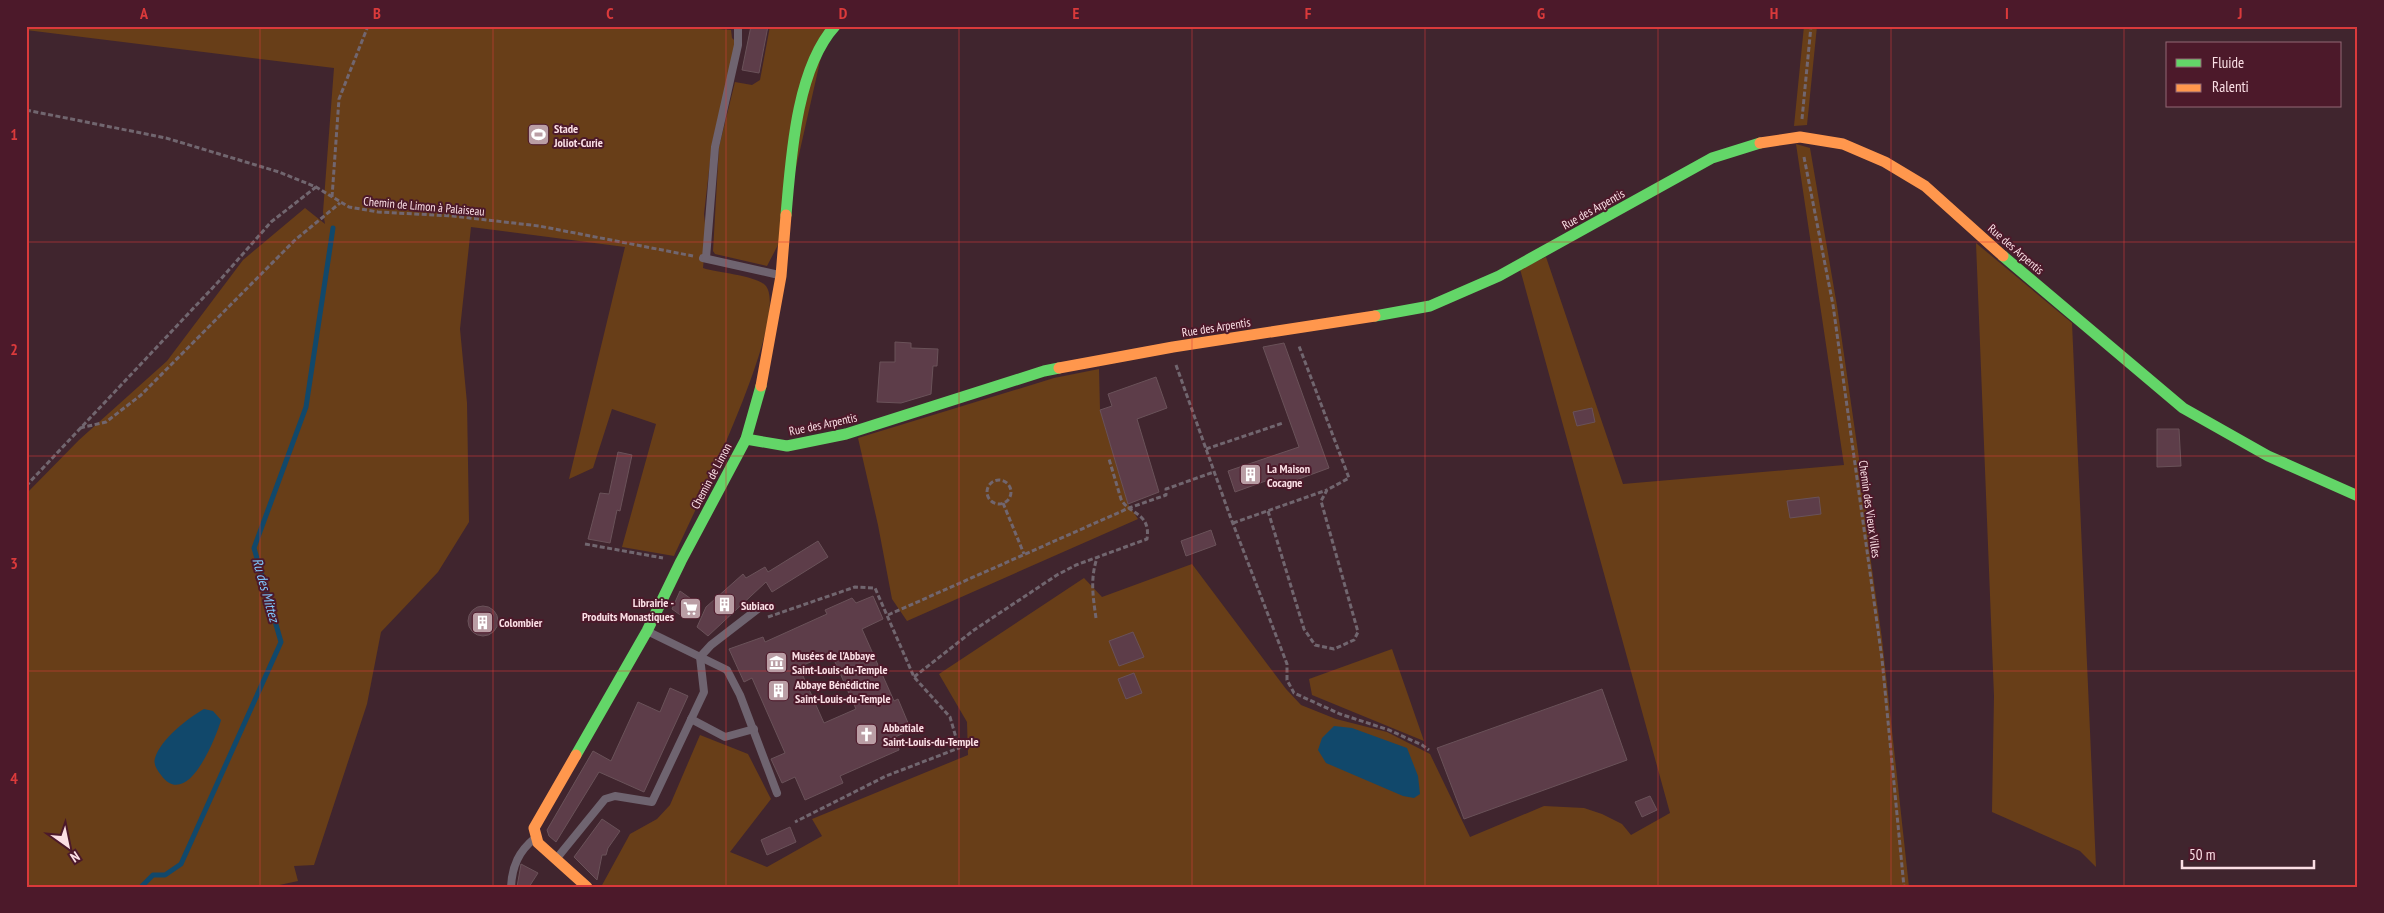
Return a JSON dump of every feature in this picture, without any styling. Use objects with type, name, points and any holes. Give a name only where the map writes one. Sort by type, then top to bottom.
[{"type":"street","name":"Chemin de Limon","points":[[536,837],[534,828],[647,631],[681,561],[746,439],[765,371],[781,276],[790,168],[806,77],[826,36],[835,26]]},
{"type":"street","name":"Rue des Arpentis","points":[[746,439],[787,446],[846,434],[1044,371],[1173,347],[1430,306],[1499,276],[1712,158],[1757,143],[1800,137],[1843,144],[1885,162],[1925,186],[2000,254],[2183,408],[2216,429],[2254,449],[2358,496]]},
{"type":"street","points":[[536,837],[538,843],[585,882],[587,887]]},
{"type":"lane","points":[[738,26],[738,45],[714,147],[704,258],[781,276]]},
{"type":"lane","points":[[556,858],[605,800],[615,796],[652,802],[704,692],[700,657],[711,645],[759,608]]},
{"type":"lane","points":[[647,631],[727,670],[740,694],[777,793]]},
{"type":"lane","points":[[691,719],[725,737],[754,729]]},
{"type":"lane","points":[[511,887],[512,875],[523,848],[536,837]]},
{"type":"path","points":[[332,198],[339,99],[368,26]]},
{"type":"path","name":"Chemin des Vieux Villes","points":[[1811,26],[1800,137],[1833,305],[1876,620],[1904,887]]},
{"type":"path","name":"Chemin de Limon à Palaiseau","points":[[26,110],[166,138],[279,172],[316,187],[349,207],[378,212],[453,216],[538,226],[704,258]]},
{"type":"path","points":[[26,486],[220,280],[271,222],[316,187]]},
{"type":"path","points":[[79,428],[106,422],[141,395],[295,240],[341,202]]},
{"type":"path","points":[[1233,523],[1328,490],[1349,478],[1299,349],[1295,328]]},
{"type":"path","points":[[1173,347],[1175,363],[1287,664],[1287,680],[1294,693],[1340,714],[1389,730],[1429,750]]},
{"type":"path","points":[[1206,449],[1283,423]]},
{"type":"path","points":[[914,677],[974,630],[1057,574],[1076,565],[1147,539],[1148,532],[1142,517],[1129,508],[1121,499],[1109,459]]},
{"type":"path","points":[[888,614],[1129,508],[1166,495],[1166,489],[1214,472]]},
{"type":"path","points":[[997,480],[1007,483],[1010,488],[1010,497],[1003,503],[998,504],[988,498],[988,487],[997,480]]},
{"type":"path","points":[[1268,511],[1304,629],[1315,645],[1334,649],[1354,640],[1358,632],[1321,501],[1328,490]]},
{"type":"path","points":[[1003,503],[1024,554]]},
{"type":"path","points":[[585,544],[681,561]]},
{"type":"path","points":[[1096,618],[1092,572],[1097,558]]},
{"type":"path","points":[[759,608],[766,618],[855,587],[876,588],[914,677],[950,717],[959,748],[886,776],[795,822]]},
{"type":"shaded area","points":[[26,26],[683,26],[731,30],[732,38],[736,42],[712,144],[704,214],[706,233],[703,268],[760,282],[765,285],[770,303],[765,334],[753,373],[718,461],[674,556],[622,547],[656,424],[612,409],[593,468],[569,479],[625,247],[471,227],[460,329],[467,403],[469,522],[438,572],[381,632],[367,704],[314,865],[294,866],[298,881],[270,887],[26,887],[26,494],[79,440],[167,361],[243,260],[305,208],[325,224],[323,212],[334,68],[26,30]]},
{"type":"shaded area","points":[[770,26],[828,26],[779,243],[767,266],[715,254],[713,251],[719,147],[735,82],[752,85],[760,80]]},
{"type":"shaded area","points":[[1804,26],[1817,26],[1807,125],[1794,126]]},
{"type":"shaded area","points":[[1796,144],[1810,148],[1837,306],[1870,535],[1870,555],[1882,639],[1909,887],[601,887],[630,834],[657,819],[670,805],[700,735],[748,754],[771,799],[730,852],[767,867],[822,836],[812,819],[968,755],[967,722],[939,674],[1084,578],[1102,597],[1192,564],[1286,689],[1301,705],[1336,719],[1387,732],[1430,754],[1470,837],[1544,806],[1584,808],[1602,814],[1622,824],[1631,835],[1670,813],[1520,269],[1546,257],[1623,484],[1844,465]]},
{"type":"shaded area","points":[[1976,243],[2072,323],[2096,867],[2080,851],[1992,812],[1994,696]]},
{"type":"shaded area","points":[[1099,369],[1100,410],[1128,504],[1138,519],[907,621],[892,599],[878,525],[858,438],[1054,378]]},
{"type":"shaded area","points":[[1392,649],[1424,741],[1312,695],[1309,679]]},
{"type":"water","points":[[204,709],[213,711],[221,720],[207,755],[190,778],[181,784],[171,784],[161,775],[156,767],[155,760],[158,751],[176,730]]},
{"type":"water","points":[[1334,726],[1352,728],[1407,748],[1418,776],[1420,794],[1414,798],[1403,796],[1326,763],[1318,750],[1322,738]]},
{"type":"building","points":[[751,26],[768,26],[759,73],[742,70]]},
{"type":"building","points":[[895,342],[911,343],[911,348],[938,349],[937,366],[933,366],[931,394],[901,403],[877,402],[880,362],[895,362]]},
{"type":"building","points":[[1284,343],[1329,468],[1277,487],[1274,478],[1235,492],[1228,471],[1299,447],[1263,347]]},
{"type":"building","points":[[1156,377],[1167,408],[1137,419],[1159,492],[1128,504],[1100,410],[1112,406],[1108,394]]},
{"type":"building","points":[[1592,408],[1595,422],[1577,426],[1573,412]]},
{"type":"building","points":[[2157,429],[2179,429],[2181,466],[2157,467]]},
{"type":"building","points":[[618,452],[632,455],[620,511],[617,510],[610,543],[588,539],[600,493],[609,494]]},
{"type":"building","points":[[1819,497],[1821,514],[1790,518],[1787,501]]},
{"type":"building","points":[[1211,530],[1216,545],[1186,556],[1181,541]]},
{"type":"building","points":[[818,541],[828,557],[772,592],[766,582],[708,636],[697,627],[706,607],[743,574],[746,578],[765,567],[768,572]]},
{"type":"building","points":[[680,591],[694,601],[683,617],[672,609]]},
{"type":"building","name":"Abbaye Bénédictine Saint-Louis-du-Temple","points":[[873,596],[883,619],[862,629],[894,701],[898,699],[911,730],[895,737],[899,750],[840,776],[843,783],[805,800],[795,777],[782,783],[771,759],[785,753],[752,678],[744,682],[729,649],[763,637],[765,642],[827,614],[825,610],[852,598],[856,603]],"holes":[[[831,653],[856,709],[824,723],[799,667]]]},
{"type":"building","name":"Colombier","points":[[483,606],[489,607],[497,615],[497,627],[489,635],[483,636],[477,635],[469,627],[468,621],[469,615],[477,607]]},
{"type":"building","points":[[1133,632],[1144,657],[1119,666],[1109,641]]},
{"type":"building","points":[[1134,673],[1142,693],[1126,699],[1118,679]]},
{"type":"building","points":[[670,688],[688,696],[644,792],[599,772],[556,842],[549,836],[547,830],[593,751],[611,761],[638,702],[660,712]]},
{"type":"building","points":[[1602,689],[1627,760],[1464,819],[1437,748]]},
{"type":"building","points":[[1650,796],[1657,810],[1642,817],[1635,802]]},
{"type":"building","points":[[602,819],[620,831],[608,848],[606,855],[602,855],[597,880],[574,857]]},
{"type":"building","points":[[790,827],[796,842],[767,855],[761,840]]},
{"type":"building","points":[[521,864],[538,873],[529,887],[517,887]]},
{"type":"waterway","name":"Ru des Mittez","points":[[141,887],[153,875],[165,875],[181,864],[281,642],[254,548],[306,407],[333,228]]},
{"type":"traffic: fast","points":[[786,215],[793,141],[804,90],[822,44],[835,26]]},
{"type":"traffic: fast","points":[[1375,316],[1430,306],[1499,276],[1712,158],[1760,143]]},
{"type":"traffic: fast","points":[[2003,256],[2183,408],[2268,456],[2358,496]]},
{"type":"traffic: fast","points":[[746,439],[787,446],[846,434],[1044,371],[1059,368]]},
{"type":"traffic: fast","points":[[576,755],[647,631],[681,561],[746,439],[761,386]]},
{"type":"traffic: slow","points":[[1760,143],[1800,137],[1843,144],[1885,162],[1925,186],[2003,256]]},
{"type":"traffic: slow","points":[[761,386],[781,276],[786,215]]},
{"type":"traffic: slow","points":[[1059,368],[1173,347],[1375,316]]},
{"type":"traffic: slow","points":[[576,755],[534,828],[538,843],[587,887]]},
{"type":"place","name":"Stade Joliot-Curie","points":[[538,135]]},
{"type":"place","name":"La Maison Cocagne","points":[[1251,475]]},
{"type":"place","name":"Subiaco","points":[[725,605]]},
{"type":"place","name":"Librairie - Produits Monastiques","points":[[690,609]]},
{"type":"place","name":"Colombier","points":[[483,622]]},
{"type":"place","name":"Musées de l'Abbaye Saint-Louis-du-Temple","points":[[776,662]]},
{"type":"place","name":"Abbaye Bénédictine Saint-Louis-du-Temple","points":[[779,691]]},
{"type":"place","name":"Abbatiale Saint-Louis-du-Temple","points":[[867,734]]}]
